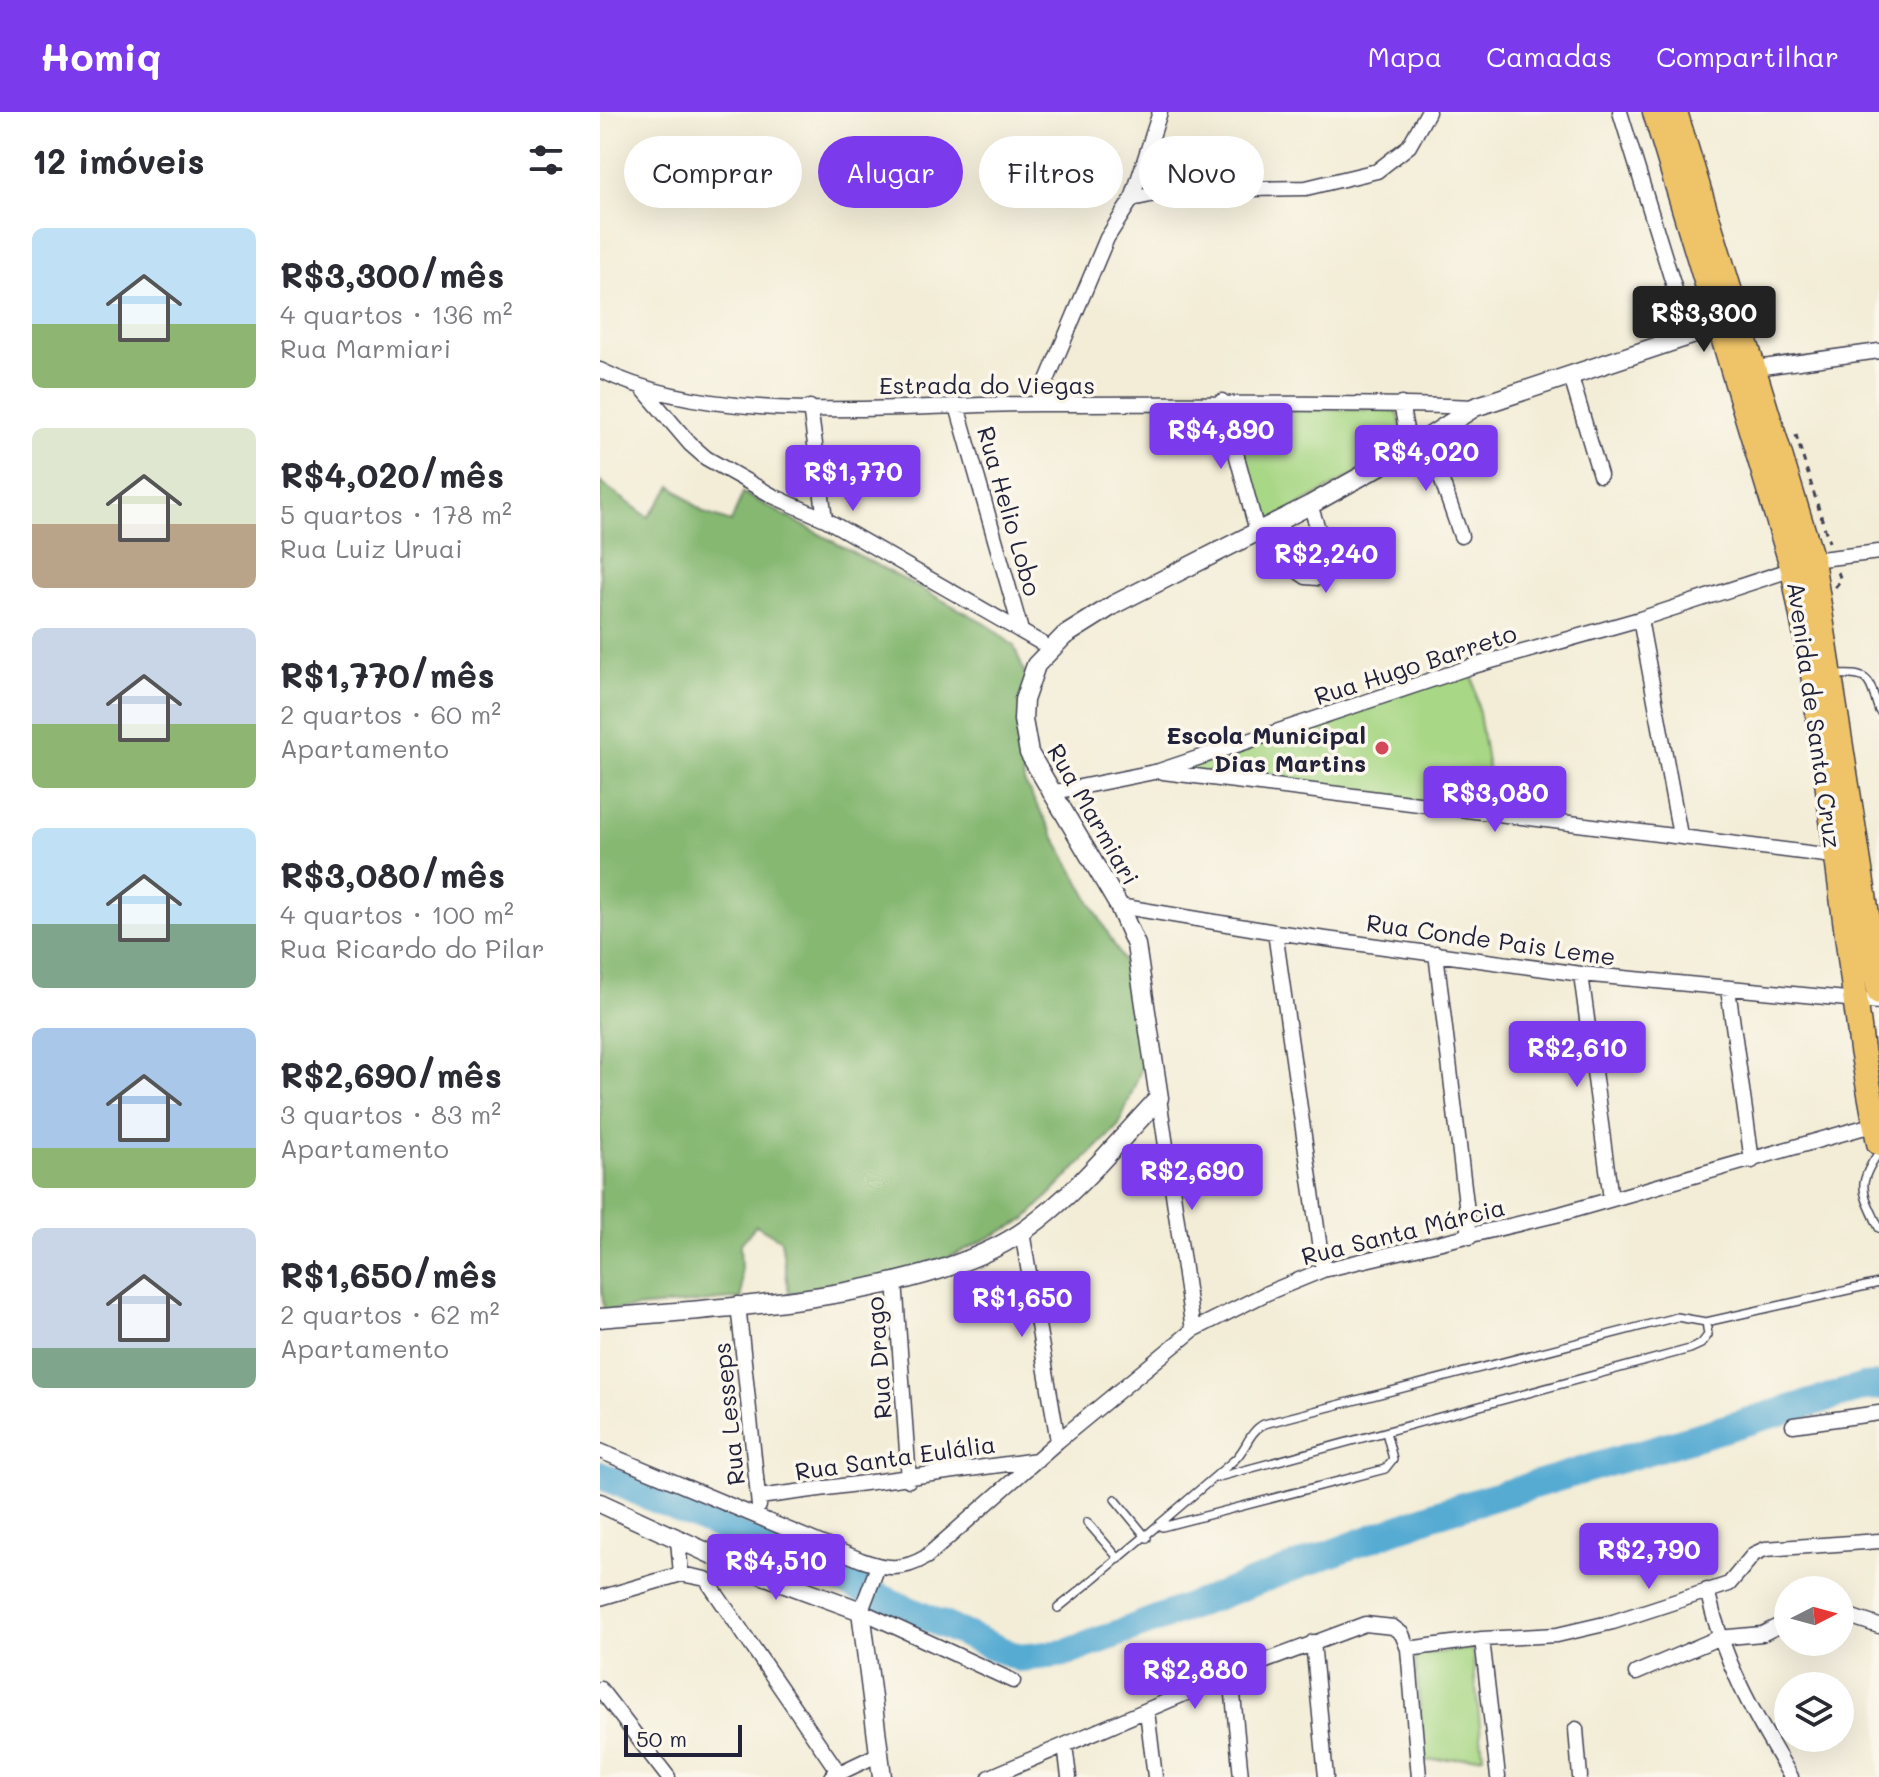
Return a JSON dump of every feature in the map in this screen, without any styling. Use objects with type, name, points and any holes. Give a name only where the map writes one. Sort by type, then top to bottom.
[{"type":"main road","name":"Avenida de Santa Cruz","points":[[1655,112],[1728,323],[1803,565],[1813,674],[1872,999]]},
{"type":"main road","name":"Avenida de Santa Cruz","points":[[1675,112],[1728,323],[1756,368],[1832,675],[1847,858],[1874,932],[1872,999],[1878,1130]]},
{"type":"street","points":[[1037,404],[1107,238],[1132,199],[1160,112]]},
{"type":"street","points":[[1132,199],[1173,190],[1306,188],[1377,171],[1409,146],[1428,112]]},
{"type":"street","points":[[1620,112],[1675,290],[1678,306],[1674,342]]},
{"type":"street","name":"Rua Marmiari","points":[[1159,1098],[1141,968],[1119,906],[1029,753],[1023,720],[1036,665],[1050,648],[1079,625],[1310,505],[1410,449],[1475,407],[1728,323]]},
{"type":"street","points":[[1756,368],[1879,351]]},
{"type":"street","name":"Estrada do Viegas","points":[[600,370],[643,389],[695,401],[810,407],[1222,401],[1475,407]]},
{"type":"street","points":[[1571,377],[1600,475]]},
{"type":"street","points":[[643,389],[706,458],[773,496],[825,519],[1020,627],[1050,648]]},
{"type":"street","points":[[1222,401],[1257,531]]},
{"type":"street","points":[[1401,404],[1410,449]]},
{"type":"street","name":"Rua Helio Lobo","points":[[957,406],[1020,627]]},
{"type":"street","points":[[810,407],[825,519]]},
{"type":"street","points":[[1427,438],[1461,536]]},
{"type":"street","points":[[1279,521],[1296,570],[1306,577],[1324,575],[1328,571],[1328,558],[1310,505]]},
{"type":"street","name":"Rua Hugo Barreto","points":[[1050,793],[1159,771],[1470,667],[1640,619],[1803,565],[1879,552]]},
{"type":"street","points":[[1640,619],[1680,835]]},
{"type":"street","points":[[1159,771],[1301,792],[1680,835],[1847,858]]},
{"type":"street","name":"Rua Conde Pais Leme","points":[[1119,906],[1275,932],[1581,974],[1872,999]]},
{"type":"street","points":[[1275,932],[1323,1270]]},
{"type":"street","points":[[1436,953],[1470,1237]]},
{"type":"street","points":[[1581,974],[1611,1199]]},
{"type":"street","points":[[1728,989],[1752,1161]]},
{"type":"street","points":[[600,1318],[845,1291],[939,1269],[1022,1232],[1089,1175],[1159,1098]]},
{"type":"street","points":[[1159,1098],[1178,1247],[1193,1330]]},
{"type":"street","name":"Rua Santa Márcia","points":[[875,1572],[904,1568],[926,1557],[1058,1441],[1193,1330],[1323,1270],[1470,1237],[1878,1130]]},
{"type":"street","points":[[1022,1232],[1058,1441]]},
{"type":"street","name":"Rua Drago","points":[[895,1280],[909,1480]]},
{"type":"street","name":"Rua Lesseps","points":[[738,1304],[760,1519]]},
{"type":"street","points":[[1793,1425],[1879,1413]]},
{"type":"street","points":[[600,1451],[875,1572],[862,1608],[882,1777]]},
{"type":"street","name":"Rua Santa Eulália","points":[[759,1497],[909,1480],[1038,1460]]},
{"type":"street","points":[[600,1503],[728,1562],[862,1608],[1013,1681]]},
{"type":"street","points":[[678,1540],[681,1574]]},
{"type":"street","points":[[1408,1649],[1582,1630],[1729,1584],[1754,1554],[1765,1549],[1879,1541]]},
{"type":"street","points":[[706,1579],[728,1562]]},
{"type":"street","points":[[600,1598],[681,1574],[706,1579],[835,1775],[877,1755]]},
{"type":"street","points":[[1707,1590],[1718,1638],[1750,1710],[1791,1777]]},
{"type":"street","points":[[1854,1618],[1879,1626]]},
{"type":"street","points":[[990,1777],[1231,1674],[1365,1624],[1393,1627],[1402,1634],[1408,1649],[1419,1777]]},
{"type":"street","points":[[1636,1673],[1718,1638],[1762,1634],[1774,1628]]},
{"type":"street","points":[[1482,1639],[1498,1777]]},
{"type":"street","points":[[1313,1642],[1326,1777]]},
{"type":"street","points":[[1231,1674],[1241,1777]]},
{"type":"street","points":[[600,1689],[668,1777]]},
{"type":"street","points":[[1147,1711],[1155,1777]]},
{"type":"street","points":[[1576,1729],[1580,1777]]},
{"type":"street","points":[[1065,1745],[1069,1777]]},
{"type":"lane","points":[[1832,675],[1861,674],[1866,677],[1879,711]]},
{"type":"lane","points":[[1879,1152],[1864,1175],[1861,1187],[1879,1228]]},
{"type":"lane","points":[[1058,1608],[1160,1527],[1237,1458],[1251,1434],[1264,1424],[1677,1317],[1706,1322],[1879,1283]]},
{"type":"lane","points":[[1211,1479],[1690,1349],[1701,1344],[1708,1335],[1706,1322]]},
{"type":"lane","points":[[1160,1527],[1385,1469],[1393,1459],[1386,1432]]},
{"type":"lane","points":[[1115,1499],[1147,1538]]},
{"type":"lane","points":[[1087,1522],[1119,1559]]},
{"type":"green space","points":[[1228,409],[1397,410],[1406,445],[1262,526]]},
{"type":"green space","points":[[600,482],[648,517],[672,486],[704,513],[731,522],[743,493],[985,623],[1014,646],[1027,679],[1018,729],[1024,782],[1131,975],[1144,1062],[1119,1125],[1025,1220],[938,1263],[837,1289],[789,1293],[781,1240],[756,1225],[740,1245],[742,1298],[604,1311],[600,1271]]},
{"type":"green space","points":[[1472,671],[1495,811],[1173,769]]},
{"type":"green space","points":[[1472,1649],[1483,1756],[1425,1761],[1415,1655]]},
{"type":"waterway","points":[[600,1475],[1019,1658],[1066,1653],[1436,1514],[1864,1387],[1879,1386]]},
{"type":"place","name":"Escola Municipal Dias Martins","points":[[1382,748]]}]
